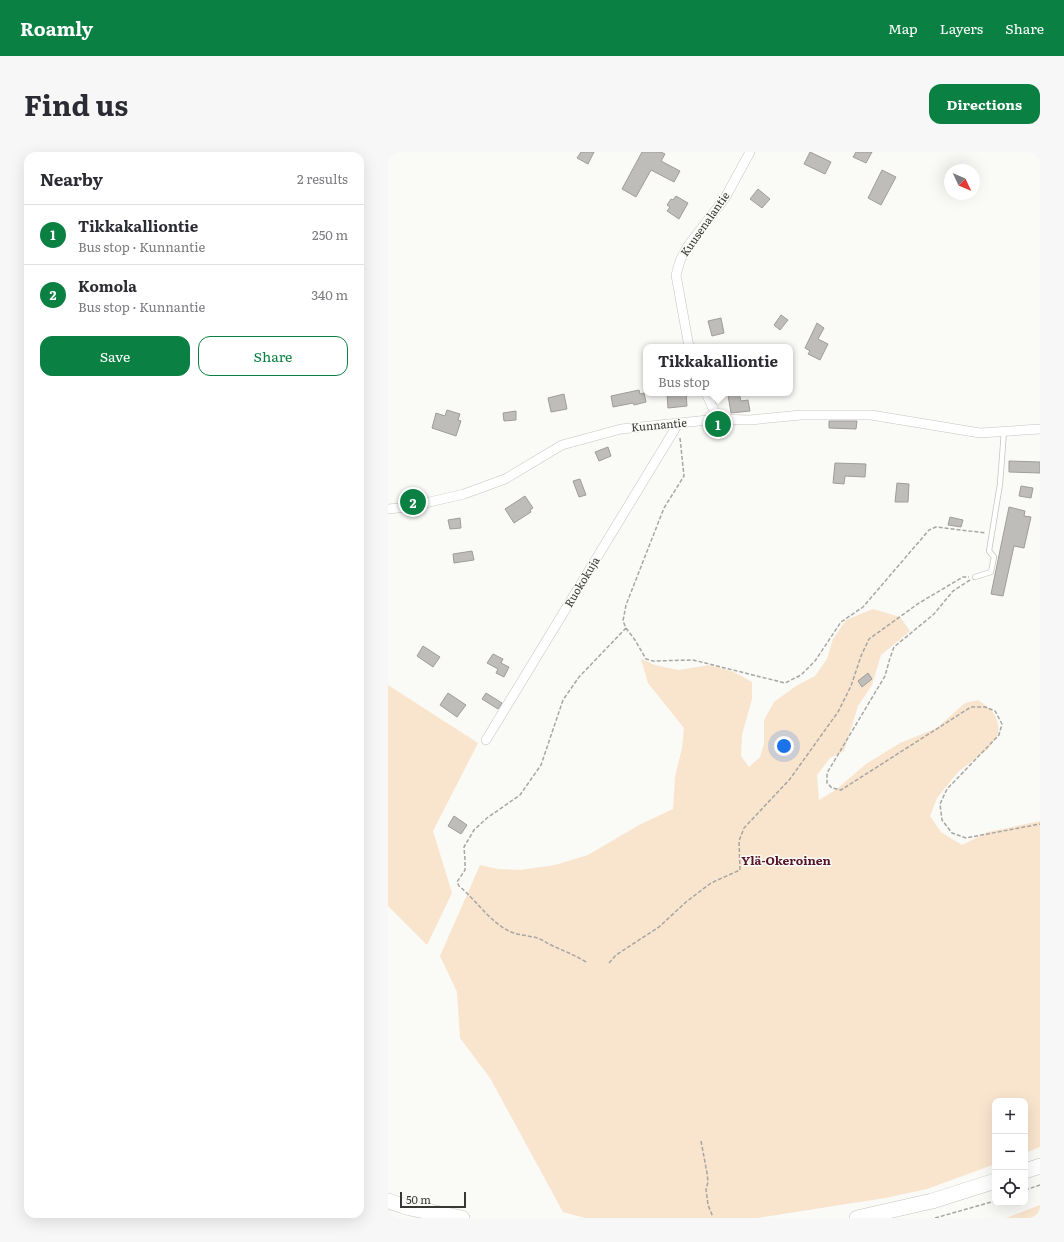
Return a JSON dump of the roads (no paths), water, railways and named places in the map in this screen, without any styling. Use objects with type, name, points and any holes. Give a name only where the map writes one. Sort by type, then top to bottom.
[{"type":"main road","points":[[1028,1170],[1040,1166]]},
{"type":"main road","points":[[857,1218],[911,1206],[992,1183]]},
{"type":"main road","points":[[388,1202],[410,1208],[462,1218]]},
{"type":"street","name":"Kuusenalantie","points":[[688,344],[676,275],[680,261],[687,247],[725,198],[750,152]]},
{"type":"street","points":[[707,396],[718,419]]},
{"type":"street","name":"Kunnantie","points":[[388,509],[408,507],[464,494],[505,479],[562,446],[621,429],[718,419],[750,420],[802,415],[871,415],[980,433],[1040,429]]},
{"type":"street","name":"Ruokokuja","points":[[486,740],[678,424]]},
{"type":"lane","points":[[975,577],[991,572],[994,557],[989,550],[1000,484],[1004,431]]},
{"type":"place","name":"Tikkakalliontie","points":[[718,424]]},
{"type":"place","name":"Komola","points":[[413,502]]},
{"type":"district","name":"Ylä-Okeroinen","points":[[786,861]]}]
